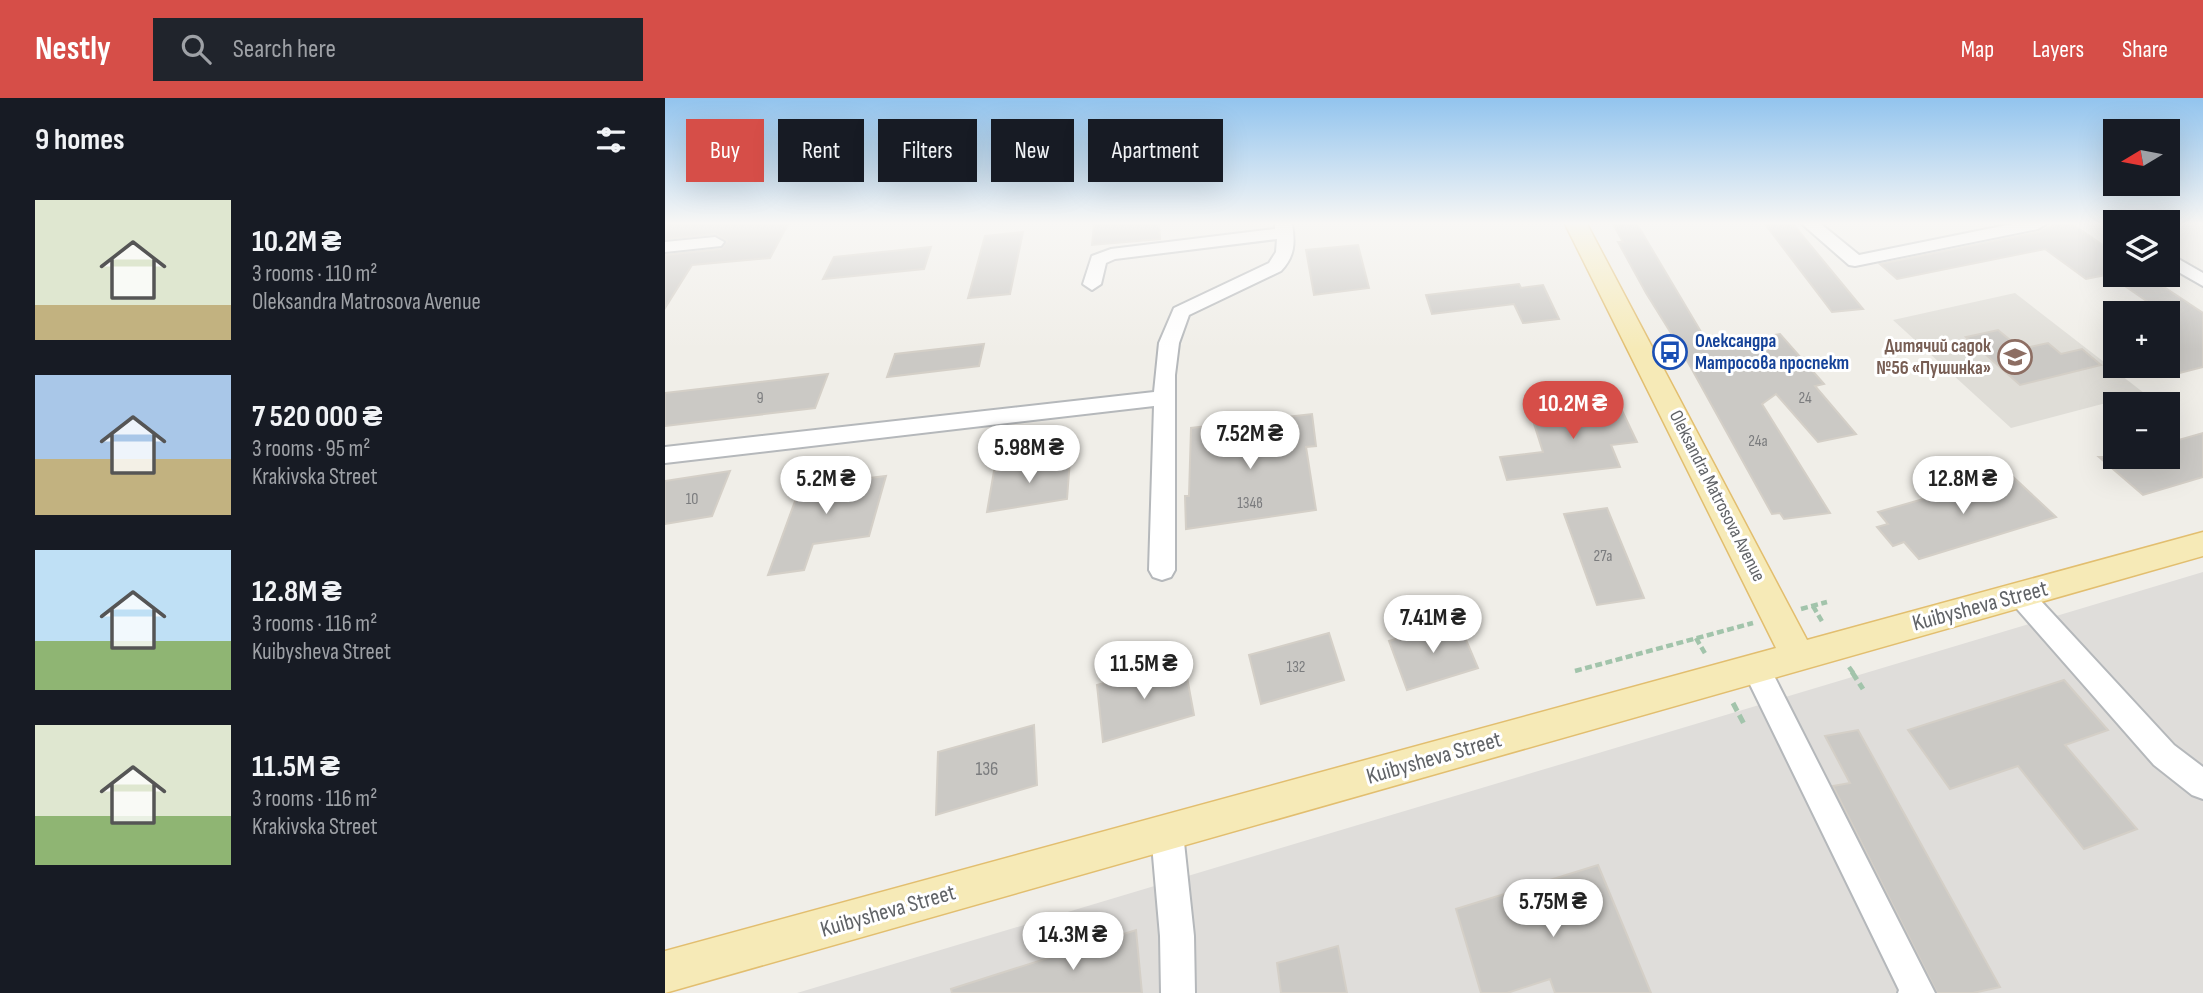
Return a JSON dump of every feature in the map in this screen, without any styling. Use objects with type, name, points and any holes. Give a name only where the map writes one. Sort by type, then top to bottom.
[{"type":"main road","name":"Oleksandra Matrosova Avenue","points":[[1597,266],[1798,657]]},
{"type":"main road","name":"Kuibysheva Street","points":[[665,973],[2203,544]]},
{"type":"street","points":[[1092,284],[1097,266]]},
{"type":"street","points":[[1162,570],[1165,398],[1163,375],[1166,352],[1181,312],[1276,266]]},
{"type":"street","points":[[2180,266],[2203,281]]},
{"type":"street","points":[[665,455],[1165,398]]},
{"type":"street","points":[[2020,595],[2164,755],[2203,785]]},
{"type":"street","points":[[1756,668],[1918,992],[1915,993]]},
{"type":"street","points":[[1167,833],[1177,936],[1178,993]]},
{"type":"path","points":[[1575,671],[1828,602]]},
{"type":"shaded area","name":"Дитячий садок №56 «Пушинка»","points":[[2015,293],[2103,361],[2103,378],[2125,378],[2143,392],[2103,392],[2103,404],[2011,428],[1893,320]]},
{"type":"shaded area","points":[[2203,572],[2203,993],[797,993]]},
{"type":"building","points":[[665,266],[692,266],[665,308]]},
{"type":"building","points":[[830,266],[925,266],[924,269],[823,279]]},
{"type":"building","points":[[977,266],[1016,266],[1010,294],[968,298]]},
{"type":"building","points":[[1309,266],[1363,266],[1369,288],[1314,295]]},
{"type":"building","points":[[1631,266],[1662,266],[1710,347],[1780,334],[1824,384],[1815,386],[1856,434],[1818,442],[1776,394],[1762,404],[1830,513],[1784,519],[1780,513],[1772,514],[1679,346]]},
{"type":"building","points":[[1797,266],[1827,266],[1863,309],[1832,312]]},
{"type":"building","points":[[1882,266],[1962,266],[1897,279]]},
{"type":"building","points":[[2068,266],[2103,266],[2103,276],[2086,279]]},
{"type":"building","points":[[1519,284],[1521,288],[1543,285],[1559,319],[1523,323],[1514,304],[1432,314],[1426,295]]},
{"type":"building","points":[[2126,287],[2164,287],[2203,313],[2203,367],[2180,373],[2180,301],[2147,301]]},
{"type":"building","points":[[1998,330],[2021,349],[2048,343],[2061,354],[2082,349],[2101,365],[2020,385],[1966,337]]},
{"type":"building","points":[[984,344],[979,366],[887,377],[895,354]]},
{"type":"building","points":[[828,374],[815,408],[665,426],[665,393]]},
{"type":"building","points":[[1616,398],[1637,442],[1611,445],[1620,467],[1507,480],[1500,457],[1543,452],[1530,411],[1597,404],[1595,400]]},
{"type":"building","points":[[1312,414],[1316,446],[1306,447],[1316,510],[1186,529],[1185,496],[1189,496],[1191,428]]},
{"type":"building","points":[[2203,433],[2203,477],[2143,495],[2113,469],[2180,469],[2180,440]]},
{"type":"building","points":[[1070,459],[1067,499],[987,512],[994,471]]},
{"type":"building","points":[[841,469],[836,482],[886,476],[869,536],[813,544],[804,570],[768,575],[805,474]]},
{"type":"building","points":[[730,471],[712,516],[665,524],[665,481]]},
{"type":"building","points":[[2010,474],[2056,517],[1919,559],[1904,542],[1893,546],[1877,527],[1888,524],[1878,512]]},
{"type":"building","points":[[1607,508],[1644,598],[1597,605],[1564,514]]},
{"type":"building","points":[[1458,621],[1478,668],[1407,690],[1389,641]]},
{"type":"building","points":[[1329,633],[1344,680],[1261,704],[1249,655]]},
{"type":"building","points":[[1184,661],[1194,715],[1103,742],[1097,685]]},
{"type":"building","points":[[2064,680],[2108,730],[2065,745],[2137,829],[2084,849],[2018,766],[1950,789],[1908,730]]},
{"type":"building","points":[[1034,725],[1037,785],[936,815],[938,752]]},
{"type":"building","points":[[1858,730],[2000,987],[1973,993],[1937,993],[1833,786],[1850,783],[1825,736]]},
{"type":"building","points":[[1598,865],[1651,993],[1555,993],[1550,979],[1507,993],[1481,993],[1456,909]]},
{"type":"building","points":[[1136,930],[1142,993],[952,993],[951,989]]},
{"type":"building","points":[[1338,946],[1347,993],[1281,993],[1277,963]]},
{"type":"place","name":"Олександра Матросова проспект","points":[[1670,352]]},
{"type":"place","name":"Дитячий садок №56 «Пушинка»","points":[[2015,357]]}]
